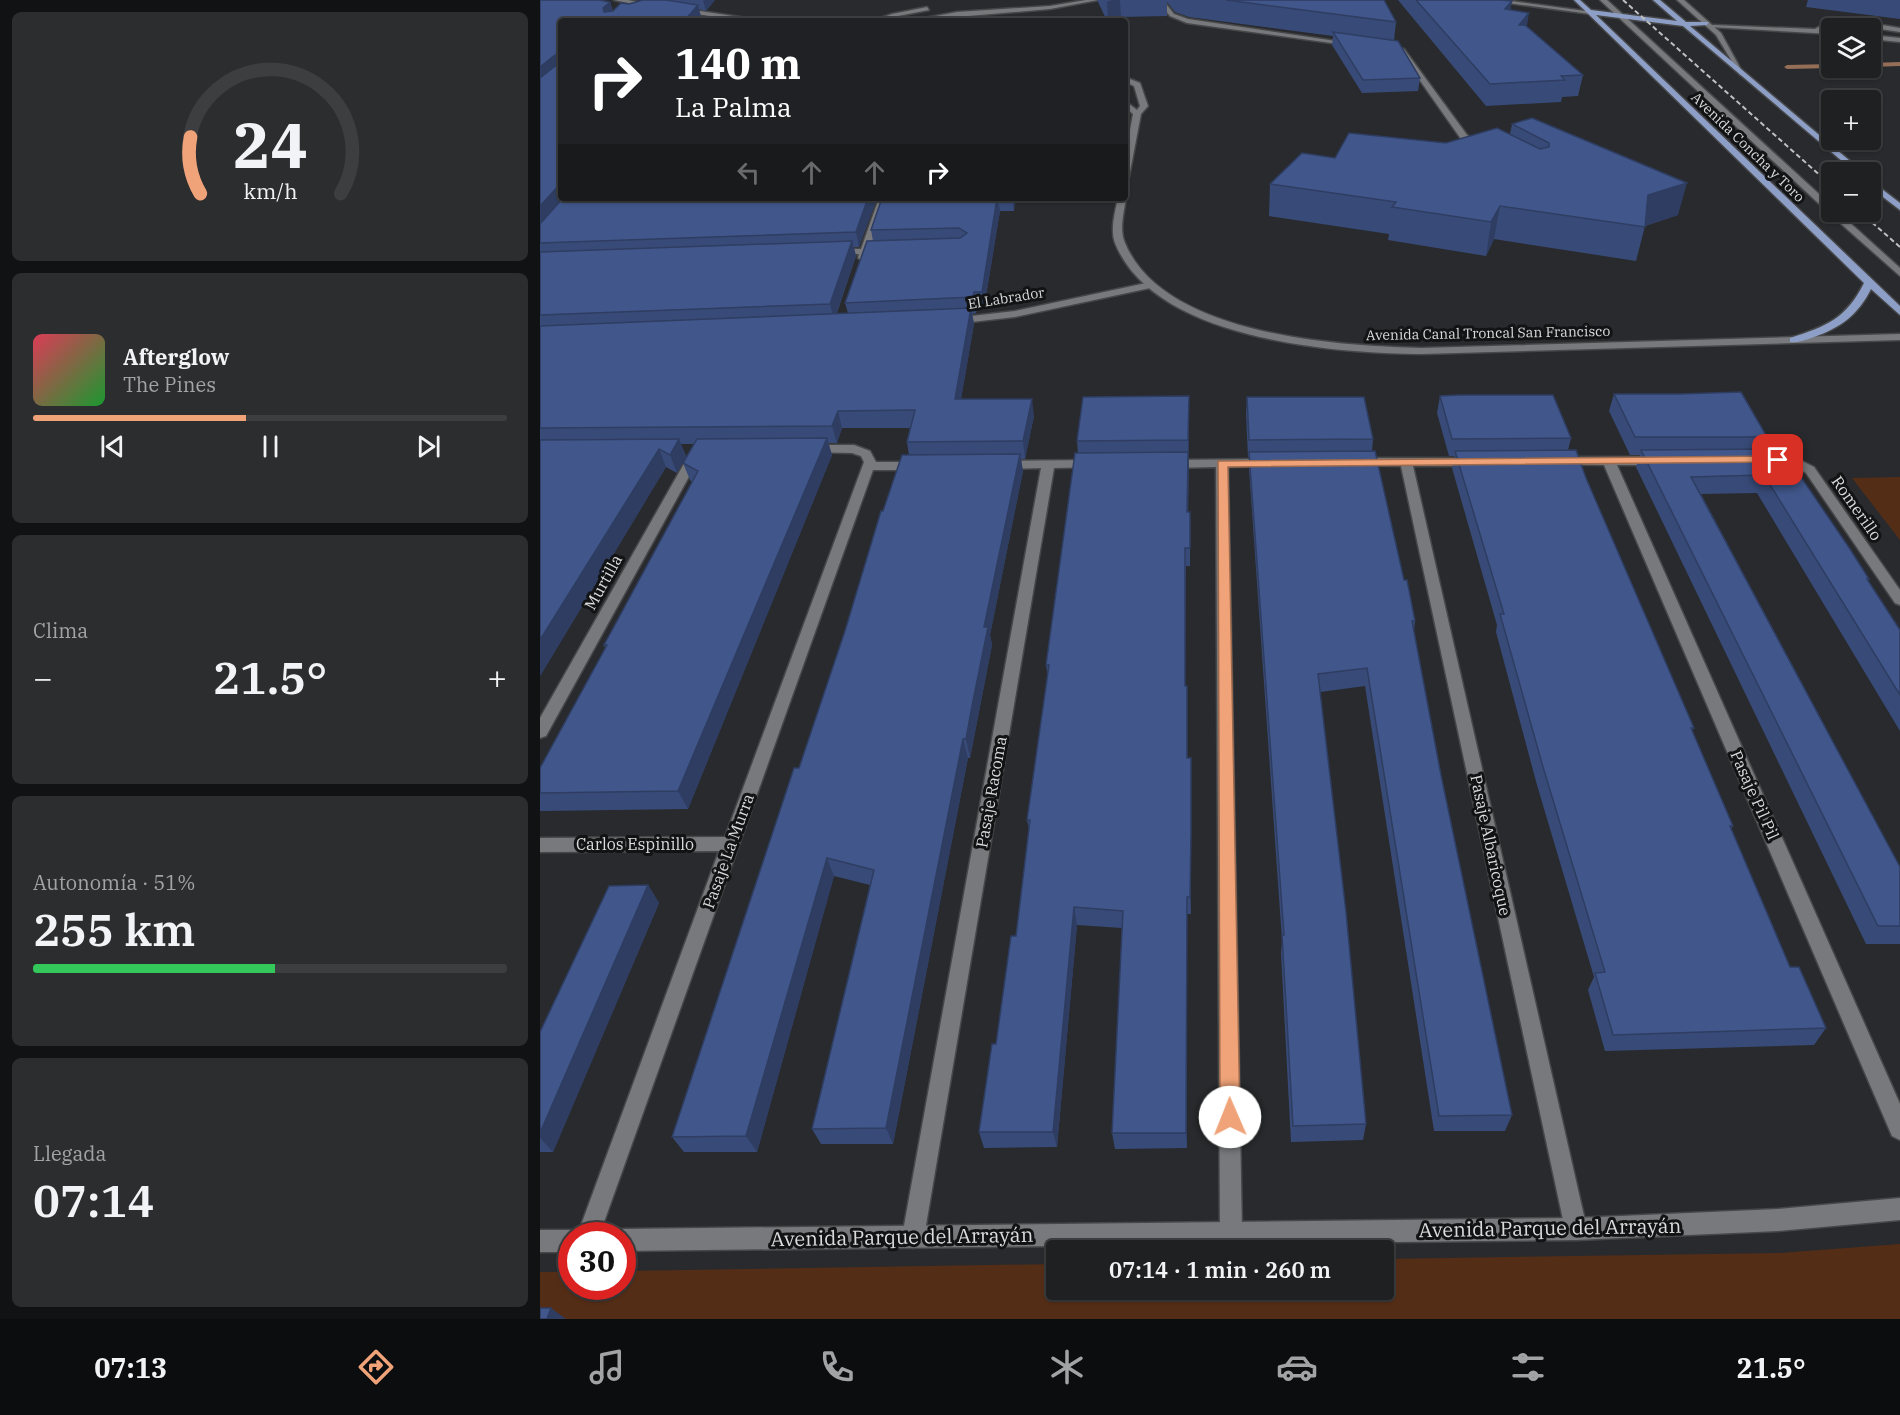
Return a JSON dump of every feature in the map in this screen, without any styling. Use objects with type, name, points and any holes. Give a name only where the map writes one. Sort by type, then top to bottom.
[{"type":"main road","name":"Avenida Concha y Toro","points":[[1577,0],[1900,312]]},
{"type":"main road","points":[[1656,0],[1847,162]]},
{"type":"main road","points":[[1590,12],[1684,24],[1710,25]]},
{"type":"main road","points":[[1881,192],[1900,207]]},
{"type":"main road","points":[[1794,340],[1832,327],[1846,318],[1862,300],[1869,282]]},
{"type":"street","points":[[617,0],[661,7]]},
{"type":"street","points":[[929,18],[951,14],[1057,7],[1095,0]]},
{"type":"street","points":[[1160,0],[1172,15],[1187,21],[1358,44]]},
{"type":"street","points":[[1489,0],[1590,12]]},
{"type":"street","points":[[1603,0],[1821,201]]},
{"type":"street","points":[[1680,0],[1723,38],[1742,74]]},
{"type":"street","points":[[946,7],[1010,2]]},
{"type":"street","points":[[626,9],[640,3]]},
{"type":"street","points":[[672,8],[730,18]]},
{"type":"street","points":[[886,18],[935,8]]},
{"type":"street","points":[[1815,30],[1829,23],[1841,22],[1900,30]]},
{"type":"street","points":[[1710,25],[1821,31]]},
{"type":"street","points":[[1881,38],[1900,40]]},
{"type":"street","points":[[1381,47],[1402,50],[1464,137],[1492,153]]},
{"type":"street","points":[[1128,80],[1137,85],[1143,97],[1144,106],[1137,114],[1128,161]]},
{"type":"street","points":[[1128,106],[1137,114]]},
{"type":"street","points":[[858,272],[882,201]]},
{"type":"street","name":"Avenida Canal Troncal San Francisco","points":[[1122,201],[1118,230],[1120,242],[1132,265],[1151,285],[1187,307],[1237,328],[1297,342],[1359,350],[1422,351],[1900,337]]},
{"type":"street","points":[[1844,222],[1900,273]]},
{"type":"street","points":[[823,253],[897,250]]},
{"type":"street","name":"El Labrador","points":[[941,321],[1015,314],[1151,285]]},
{"type":"street","points":[[801,449],[854,449],[866,454],[870,462],[868,466],[928,466]]},
{"type":"street","name":"Murtilla","points":[[540,732],[698,450]]},
{"type":"street","points":[[1549,461],[1665,460]]},
{"type":"street","name":"Romerillo","points":[[1756,460],[1788,460],[1805,466],[1814,475],[1900,600]]},
{"type":"street","name":"Pasaje Pil Pil","points":[[1609,461],[1900,1130]]},
{"type":"street","points":[[1349,462],[1490,462]]},
{"type":"street","name":"Pasaje Albaricoque","points":[[1406,462],[1576,1229]]},
{"type":"street","points":[[1222,463],[1231,1233]]},
{"type":"street","points":[[1153,464],[1280,463]]},
{"type":"street","points":[[988,465],[1047,471],[1106,464]]},
{"type":"street","name":"Pasaje La Murra","points":[[593,1222],[868,466]]},
{"type":"street","name":"Pasaje Racoma","points":[[913,1237],[1047,471]]},
{"type":"street","name":"Carlos Espinillo","points":[[540,845],[731,844]]},
{"type":"street","name":"Avenida Parque del Arrayán","points":[[636,1240],[1576,1229],[1778,1220],[1900,1209]]},
{"type":"street","points":[[540,1241],[558,1241]]},
{"type":"shaded area","points":[[1900,477],[1900,540],[1852,478]]},
{"type":"shaded area","points":[[1900,1244],[1900,1319],[540,1319],[540,1272],[558,1272],[558,1300],[636,1300],[636,1271],[1046,1264],[1046,1300],[1394,1300],[1394,1259],[1780,1253]]},
{"type":"building","points":[[540,0],[610,2],[603,8],[604,12],[613,11],[621,3],[629,4],[643,0],[666,0],[698,5],[687,18],[558,18],[558,55],[540,67]]},
{"type":"building","points":[[1226,0],[1384,0],[1396,22]]},
{"type":"building","points":[[1416,0],[1512,1],[1505,9],[1529,13],[1519,25],[1525,25],[1583,75],[1561,76],[1565,80],[1490,84]]},
{"type":"building","points":[[1333,32],[1398,41],[1420,78],[1363,80]]},
{"type":"building","points":[[558,64],[558,186],[540,206],[540,78]]},
{"type":"building","points":[[1532,118],[1687,183],[1648,195],[1645,227],[1500,206],[1491,222],[1392,207],[1396,202],[1270,184],[1302,153],[1335,158],[1349,133],[1446,143],[1497,128],[1540,149],[1549,147],[1549,143],[1512,124]]},
{"type":"building","points":[[560,201],[867,201],[856,232],[540,243],[540,224]]},
{"type":"building","points":[[881,201],[997,201],[982,292],[974,292],[973,297],[845,303],[867,241],[960,238],[967,233],[959,228],[871,230]]},
{"type":"building","points":[[852,241],[830,304],[540,315],[540,252]]},
{"type":"building","points":[[971,308],[955,399],[1032,399],[1023,441],[907,442],[915,410],[838,411],[832,426],[540,428],[540,326]]},
{"type":"building","points":[[1741,392],[1767,437],[1635,437],[1614,394],[1679,394]]},
{"type":"building","points":[[1553,395],[1571,438],[1452,439],[1440,396]]},
{"type":"building","points":[[1189,396],[1188,440],[1077,441],[1083,397]]},
{"type":"building","points":[[1247,397],[1364,397],[1373,439],[1249,440]]},
{"type":"building","points":[[827,438],[678,791],[540,793],[540,768],[698,471],[683,463],[697,439]]},
{"type":"building","points":[[679,439],[670,455],[659,449],[540,640],[540,440]]},
{"type":"building","points":[[1774,449],[1779,458],[1788,458],[1850,549],[1900,630],[1900,695],[1764,475],[1691,477],[1900,867],[1900,926],[1878,926],[1641,450]]},
{"type":"building","points":[[1576,450],[1694,728],[1691,728],[1733,826],[1730,826],[1790,967],[1799,967],[1826,1028],[1613,1035],[1595,973],[1605,972],[1543,767],[1500,614],[1504,614],[1455,451]]},
{"type":"building","points":[[1375,451],[1404,580],[1407,580],[1415,621],[1412,621],[1441,775],[1512,1115],[1439,1116],[1367,668],[1318,674],[1346,912],[1366,1124],[1293,1126],[1282,935],[1284,935],[1249,452]]},
{"type":"building","points":[[1188,452],[1187,512],[1190,512],[1190,548],[1185,548],[1185,686],[1187,686],[1187,758],[1191,758],[1191,832],[1190,897],[1187,897],[1186,1133],[1112,1133],[1123,911],[1074,907],[1053,1132],[979,1132],[992,1044],[996,1044],[1011,936],[1016,936],[1030,820],[1027,820],[1075,453]]},
{"type":"building","points":[[1020,454],[984,627],[988,627],[966,739],[963,739],[886,1128],[812,1129],[874,870],[827,858],[746,1136],[672,1137],[794,768],[799,768],[845,631],[881,511],[883,511],[902,455]]},
{"type":"building","points":[[648,885],[540,1133],[540,1032],[609,886]]},
{"type":"building","points":[[540,1308],[551,1308],[547,1319],[540,1319]]},
{"type":"waterway","points":[[1881,65],[1900,64]]},
{"type":"waterway","points":[[1787,67],[1821,66]]},
{"type":"railway","points":[[1623,0],[1821,176]]},
{"type":"railway","points":[[1871,222],[1900,247]]},
{"type":"route","points":[[1230,1117],[1222,463],[1778,460]]}]
